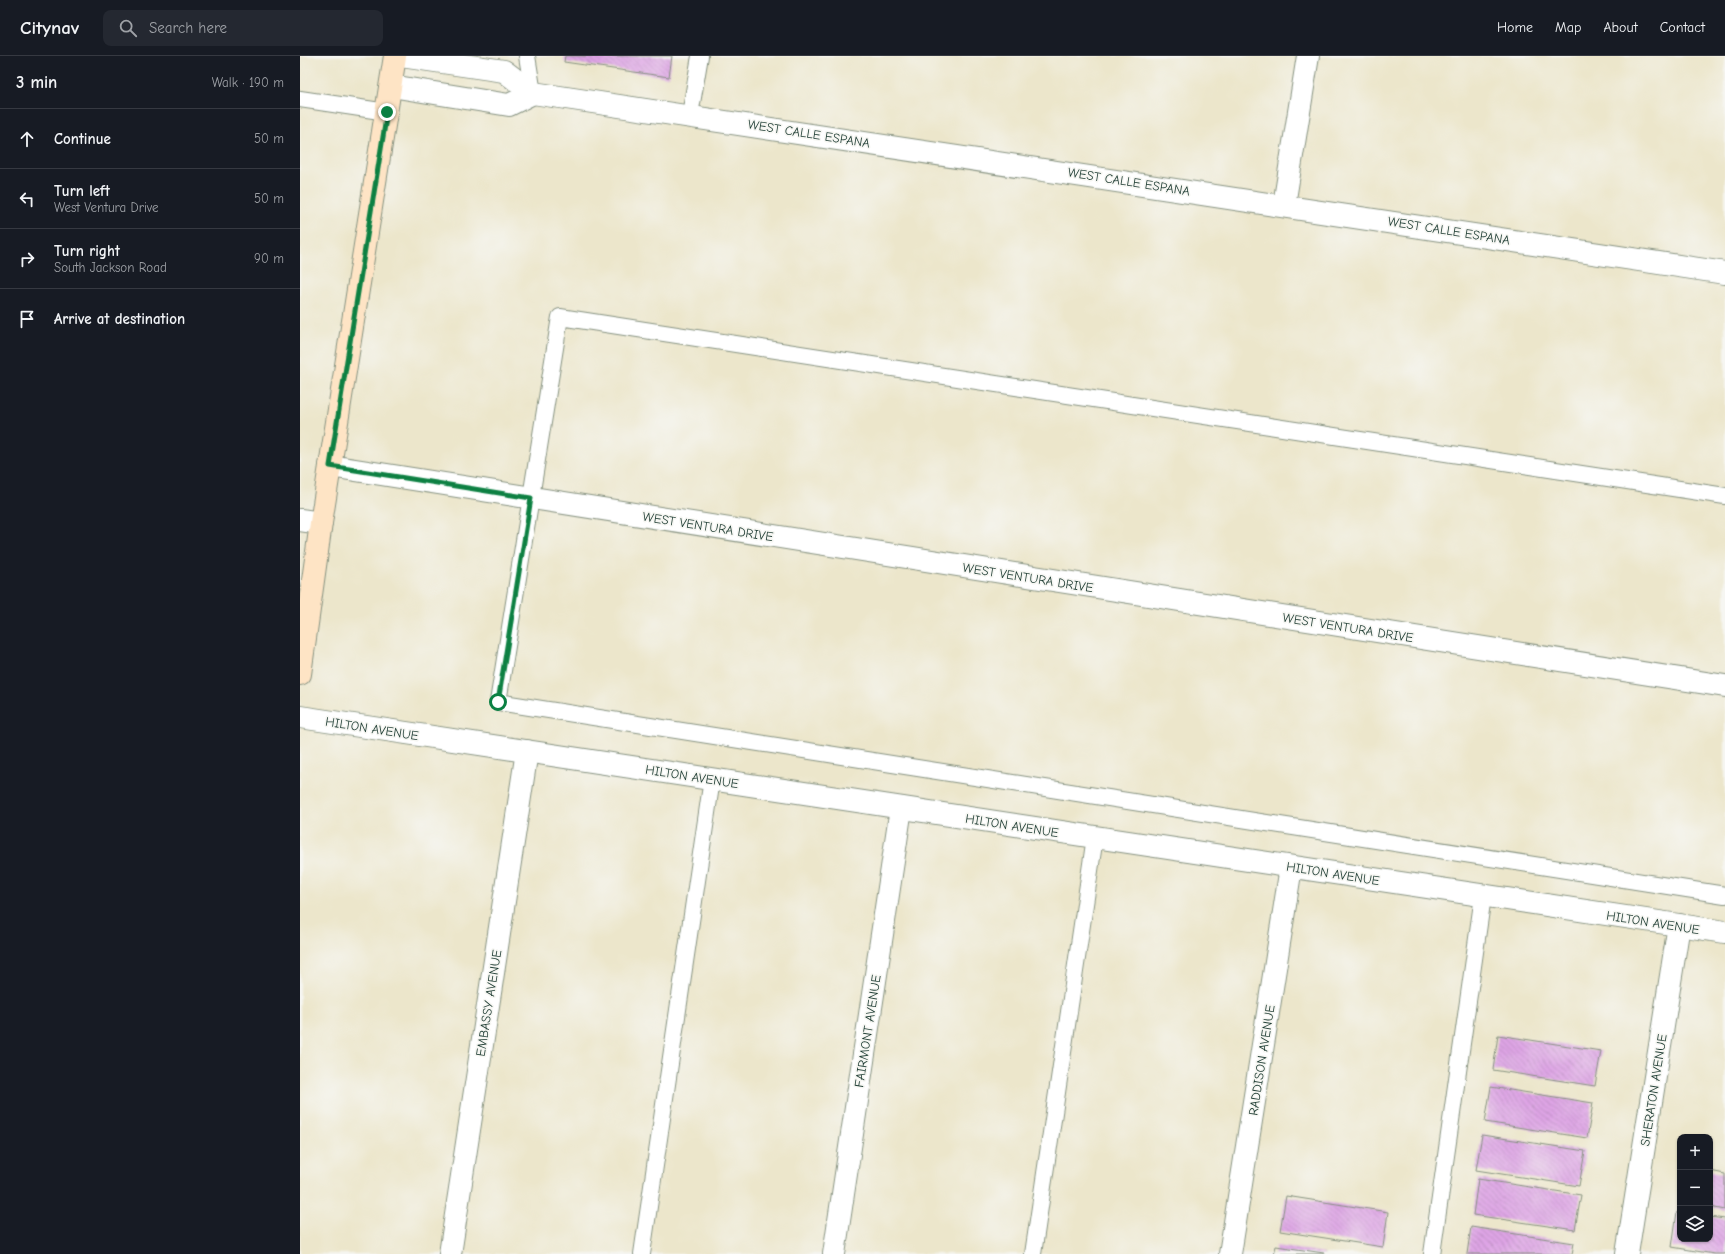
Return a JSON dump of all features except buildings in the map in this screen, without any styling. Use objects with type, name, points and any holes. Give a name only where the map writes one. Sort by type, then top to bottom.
[{"type":"main road","points":[[300,674],[310,522],[330,466],[395,56]]},
{"type":"street","name":"WEST CALLE ESPANA","points":[[401,56],[504,71],[533,92],[1725,273]]},
{"type":"street","points":[[1284,205],[1308,56]]},
{"type":"street","points":[[391,86],[509,105],[533,92]]},
{"type":"street","name":"WEST VENTURA DRIVE","points":[[330,466],[1725,686]]},
{"type":"street","name":"HILTON AVENUE","points":[[300,717],[1725,932]]},
{"type":"street","name":"EMBASSY AVENUE","points":[[450,1254],[526,751]]},
{"type":"street","name":"FAIRMONT AVENUE","points":[[834,1254],[901,808]]},
{"type":"street","name":"RADDISON AVENUE","points":[[1230,1254],[1292,867]]},
{"type":"street","name":"SHERATON AVENUE","points":[[1627,1254],[1679,925]]},
{"type":"lane","points":[[527,56],[533,92]]},
{"type":"lane","points":[[690,115],[700,56]]},
{"type":"lane","points":[[300,99],[387,112]]},
{"type":"lane","points":[[1725,496],[560,317],[498,702],[1725,895]]},
{"type":"lane","points":[[642,1254],[712,779]]},
{"type":"lane","points":[[1033,1254],[1095,837]]},
{"type":"lane","points":[[1432,1254],[1483,896]]},
{"type":"route","points":[[387,112],[330,466],[531,498],[498,702]]}]
